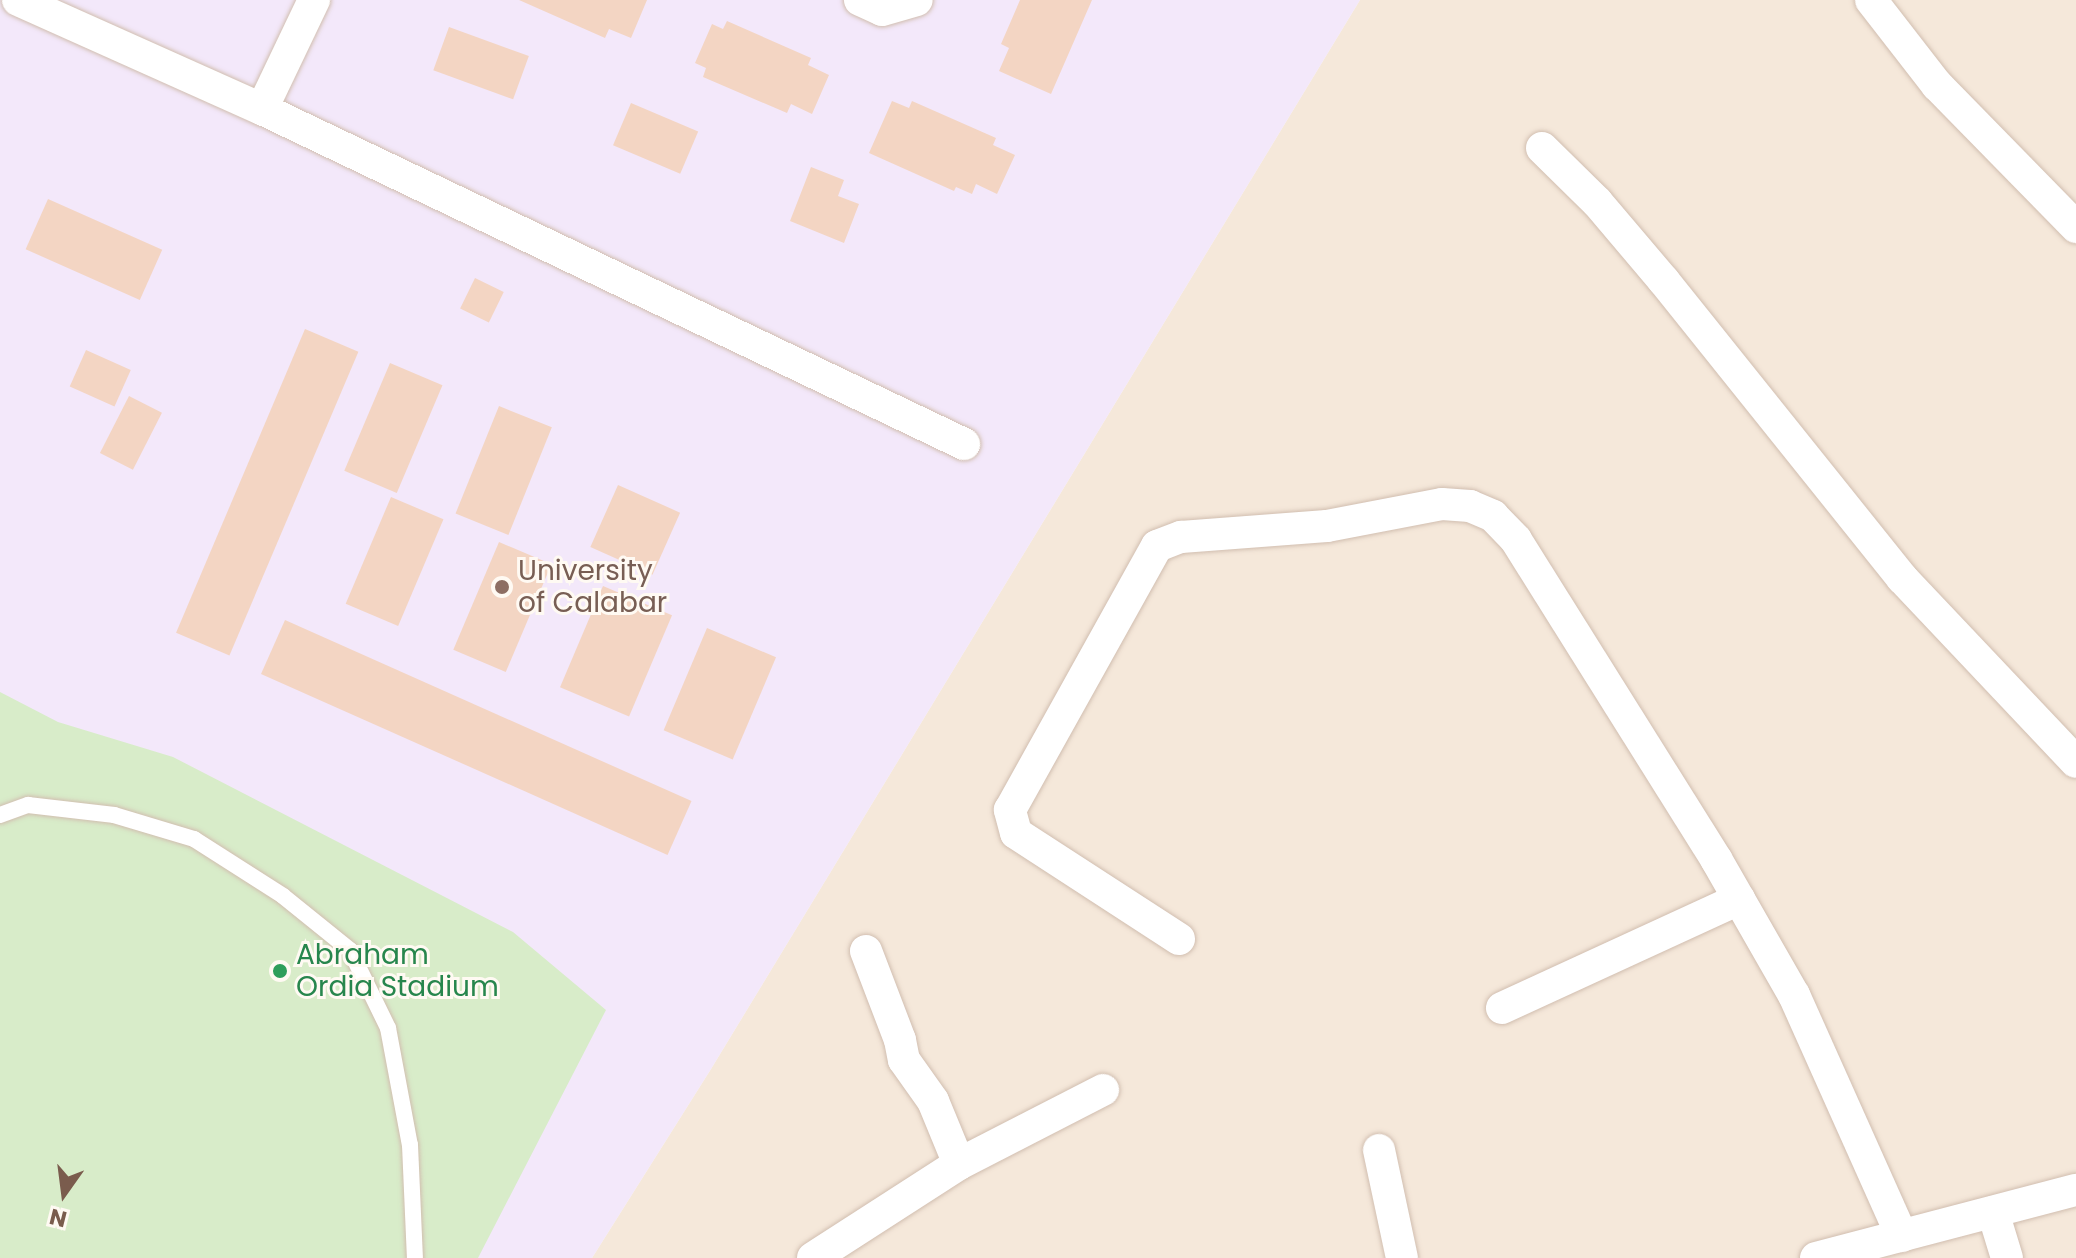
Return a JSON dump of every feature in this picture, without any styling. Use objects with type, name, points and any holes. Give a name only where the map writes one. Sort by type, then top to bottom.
[{"type":"street","points":[[18,0],[262,109],[964,444]]},
{"type":"street","points":[[262,109],[314,0]]},
{"type":"street","points":[[860,0],[882,10],[898,9],[917,0]]},
{"type":"street","points":[[1871,0],[1937,85],[2076,227]]},
{"type":"street","points":[[1542,148],[1597,202],[1664,281],[1902,578],[2076,762]]},
{"type":"street","points":[[1179,939],[1016,833],[1010,810],[1157,546],[1181,537],[1327,526],[1442,504],[1470,506],[1493,516],[1516,540],[1739,899],[1794,995],[1902,1236]]},
{"type":"street","points":[[1502,1008],[1739,899]]},
{"type":"street","points":[[866,951],[900,1040],[904,1060],[933,1101],[959,1164]]},
{"type":"street","points":[[813,1258],[853,1246],[959,1164],[1103,1090]]},
{"type":"street","points":[[1379,1150],[1402,1258]]},
{"type":"street","points":[[1816,1258],[2076,1190]]},
{"type":"street","points":[[1993,1212],[2007,1258]]},
{"type":"lane","points":[[0,815],[28,805],[114,815],[194,839],[283,896],[350,950],[388,1028],[410,1145],[415,1258]]},
{"type":"shaded area","name":"University of Calabar","points":[[0,0],[1360,0],[711,1069],[592,1258],[0,1258]]},
{"type":"shaded area","points":[[1360,0],[2076,0],[2076,1258],[592,1258],[711,1069]]},
{"type":"green space","name":"Abraham Ordia Stadium","points":[[0,692],[58,722],[173,757],[513,932],[606,1010],[478,1258],[0,1258]]},
{"type":"building","points":[[519,0],[647,0],[631,38],[609,29],[605,38]]},
{"type":"building","points":[[1020,0],[1092,0],[1051,94],[999,71],[1009,48],[1001,44]]},
{"type":"building","points":[[727,21],[811,58],[808,65],[829,75],[812,114],[791,104],[787,113],[703,77],[706,68],[695,63],[712,24],[723,29]]},
{"type":"building","points":[[449,27],[529,56],[513,99],[433,70]]},
{"type":"building","points":[[892,101],[909,108],[912,101],[996,138],[993,145],[1015,155],[997,194],[976,184],[972,194],[956,187],[954,191],[869,153]]},
{"type":"building","points":[[631,103],[698,132],[680,174],[613,145]]},
{"type":"building","points":[[811,167],[844,180],[838,196],[859,204],[844,243],[790,221]]},
{"type":"building","points":[[48,199],[162,250],[140,300],[26,249]]},
{"type":"building","points":[[475,278],[504,292],[489,323],[460,309]]},
{"type":"building","points":[[305,329],[358,352],[229,655],[176,633]]},
{"type":"building","points":[[86,350],[131,370],[114,406],[70,387]]},
{"type":"building","points":[[390,363],[442,385],[397,493],[344,471]]},
{"type":"building","points":[[129,396],[162,413],[133,470],[100,453]]},
{"type":"building","points":[[499,406],[552,427],[508,535],[456,514]]},
{"type":"building","points":[[618,485],[680,513],[652,575],[590,547]]},
{"type":"building","points":[[391,497],[443,519],[398,626],[346,604]]},
{"type":"building","points":[[499,542],[551,564],[506,672],[453,650]]},
{"type":"building","points":[[603,586],[672,615],[629,717],[560,687]]},
{"type":"building","points":[[285,620],[692,801],[668,855],[261,674]]},
{"type":"building","points":[[707,628],[776,657],[733,759],[664,730]]},
{"type":"place","name":"University of Calabar","points":[[502,587]]},
{"type":"place","name":"Abraham Ordia Stadium","points":[[280,971]]}]
